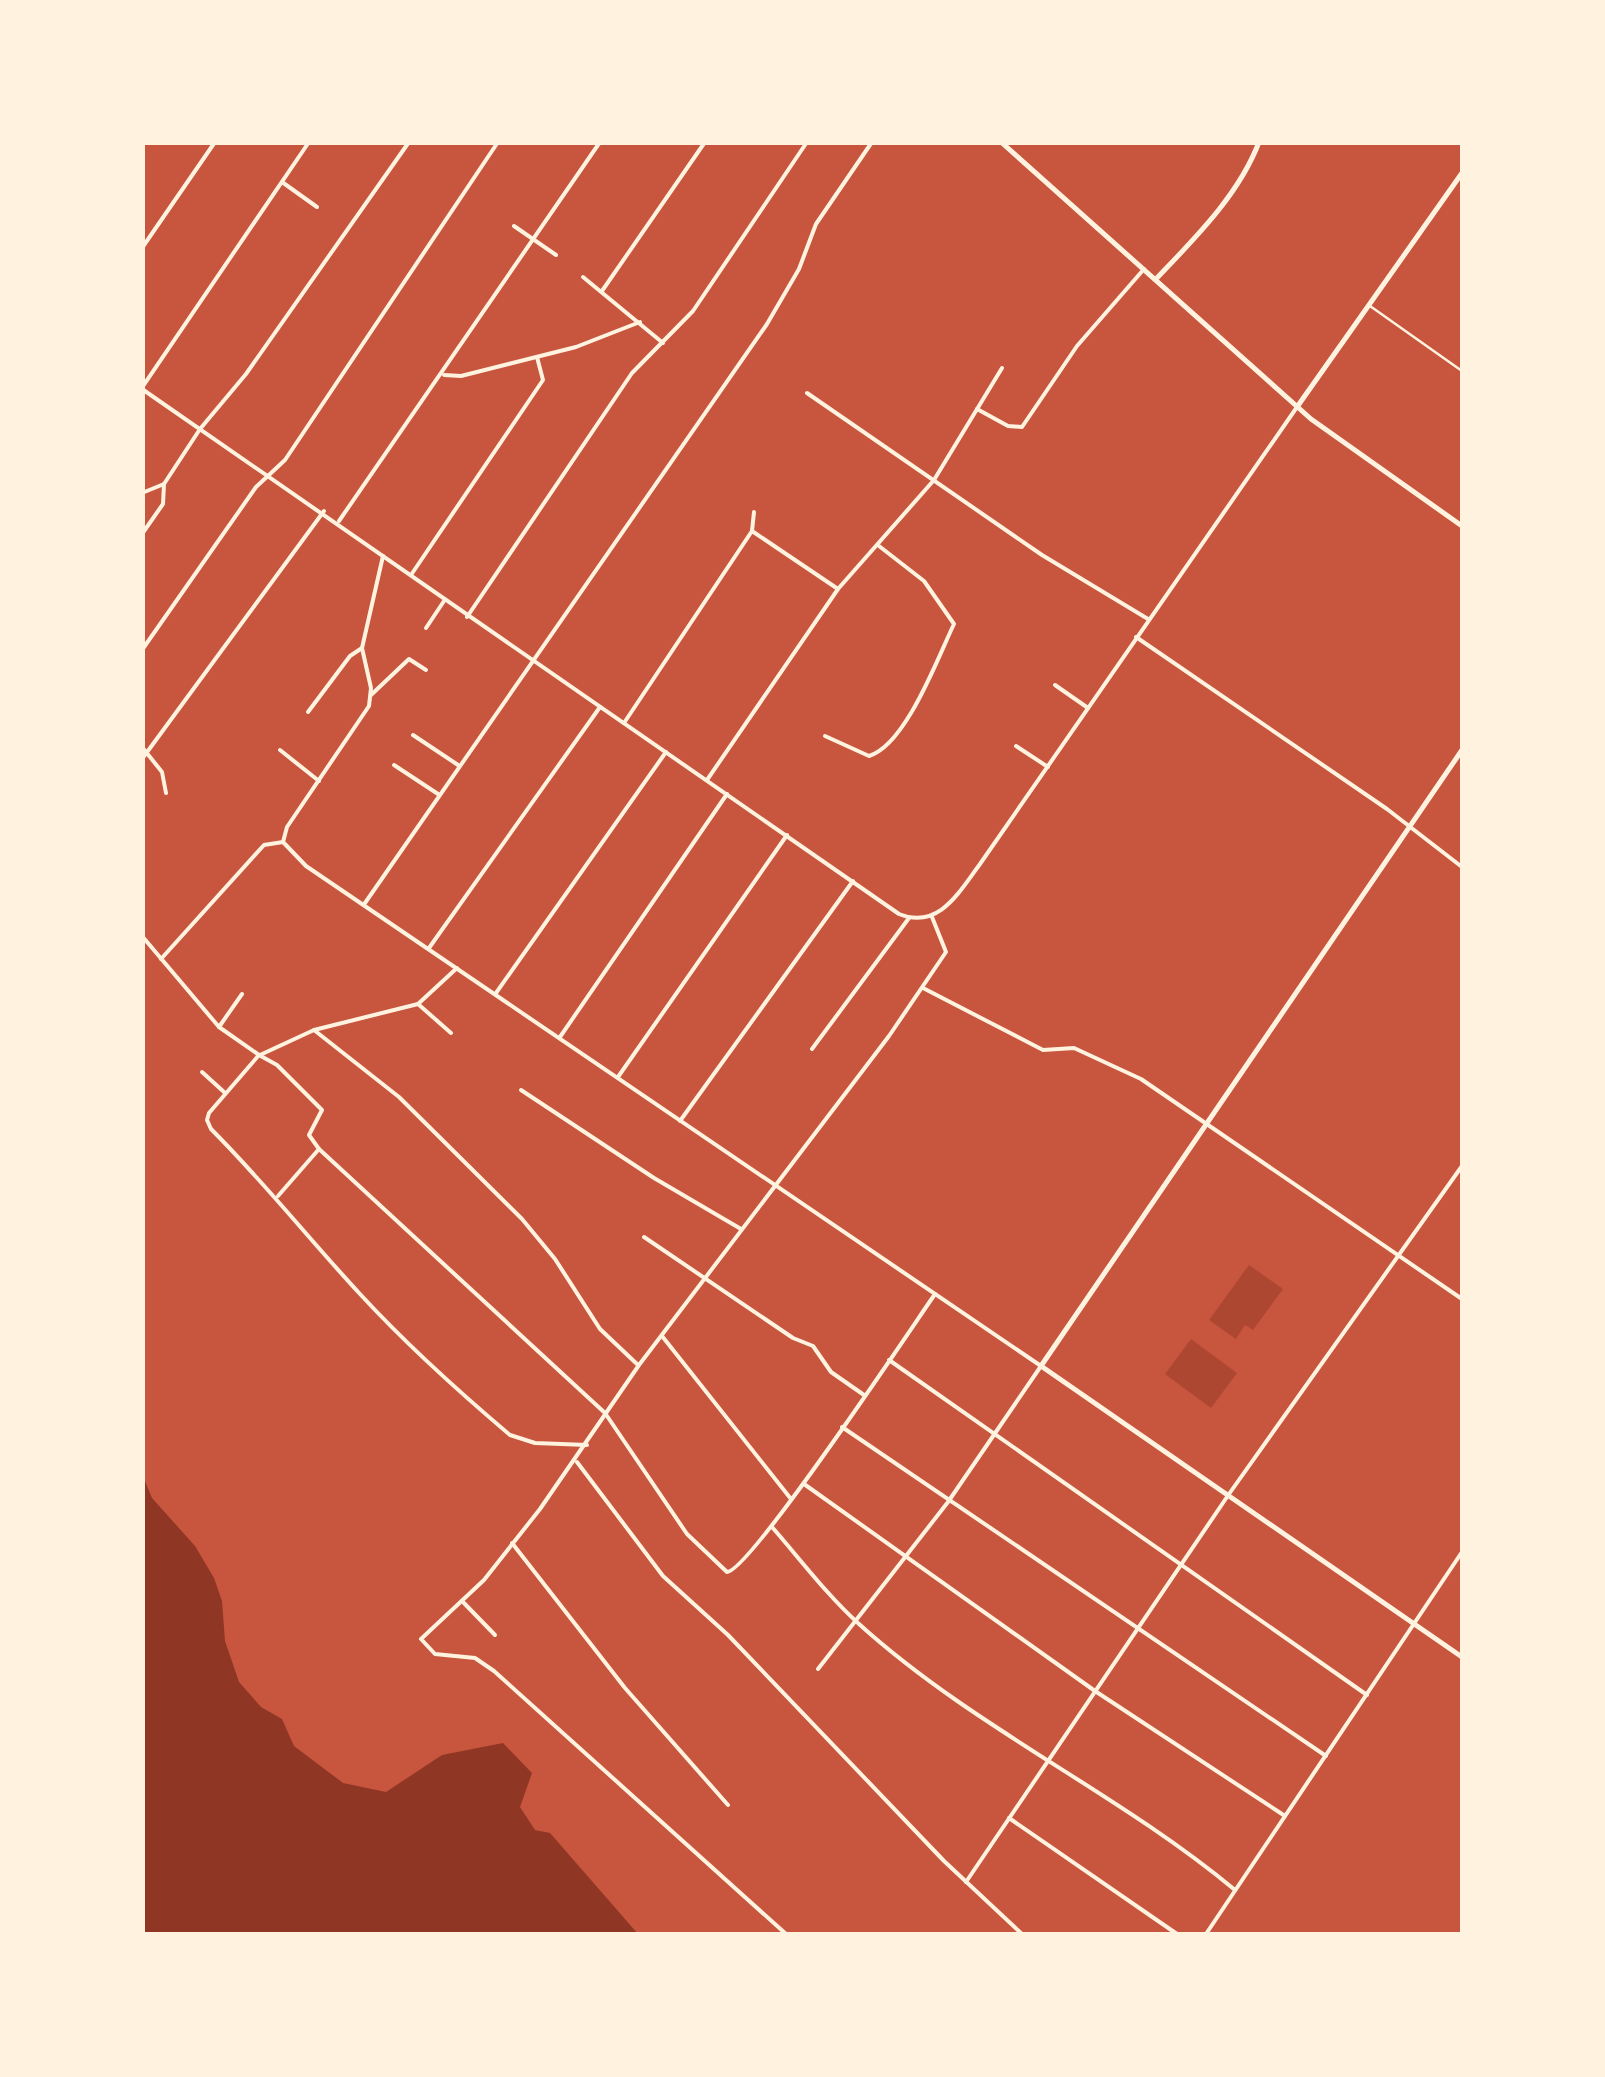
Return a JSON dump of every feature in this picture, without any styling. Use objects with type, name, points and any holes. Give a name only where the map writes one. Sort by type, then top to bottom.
[{"type":"street","points":[[142,248],[215,142]]},
{"type":"street","points":[[310,142],[142,388],[324,511],[467,617],[909,918],[932,917],[943,910],[980,864],[1462,173]]},
{"type":"street","points":[[142,534],[163,504],[164,484],[200,429],[258,358],[409,142]]},
{"type":"street","points":[[142,650],[256,487],[285,460],[498,142]]},
{"type":"street","points":[[338,522],[600,142]]},
{"type":"street","points":[[602,292],[706,142]]},
{"type":"street","points":[[467,617],[632,373],[693,311],[807,142]]},
{"type":"street","points":[[364,904],[767,324],[799,269],[816,224],[872,142]]},
{"type":"street","points":[[1001,142],[1297,407],[1462,526]]},
{"type":"street","points":[[1156,279],[1206,224],[1247,167],[1259,142]]},
{"type":"street","points":[[282,182],[317,206]]},
{"type":"street","points":[[514,226],[556,255]]},
{"type":"street","points":[[977,408],[1008,426],[1022,426],[1077,346],[1144,269]]},
{"type":"street","points":[[583,277],[664,342]]},
{"type":"street","points":[[442,375],[461,376],[538,357],[617,334],[640,322]]},
{"type":"street","points":[[410,576],[543,380],[538,357]]},
{"type":"street","points":[[707,780],[838,589],[934,480],[1002,368]]},
{"type":"street","points":[[807,392],[1148,619]]},
{"type":"street","points":[[142,493],[164,484]]},
{"type":"street","points":[[142,759],[145,749],[324,511]]},
{"type":"street","points":[[624,723],[752,531],[754,512]]},
{"type":"street","points":[[752,531],[838,589]]},
{"type":"street","points":[[825,736],[858,753],[879,753],[913,708],[954,624],[924,581],[879,546]]},
{"type":"street","points":[[371,695],[362,648],[383,556]]},
{"type":"street","points":[[426,628],[444,601]]},
{"type":"street","points":[[1136,637],[1462,867]]},
{"type":"street","points":[[308,712],[350,656],[362,648]]},
{"type":"street","points":[[283,842],[287,827],[364,715],[371,695],[409,658],[426,670]]},
{"type":"street","points":[[1055,685],[1088,708]]},
{"type":"street","points":[[428,949],[600,707]]},
{"type":"street","points":[[413,735],[458,765]]},
{"type":"street","points":[[1016,746],[1048,767]]},
{"type":"street","points":[[145,749],[162,772],[166,793]]},
{"type":"street","points":[[280,750],[318,781]]},
{"type":"street","points":[[818,1669],[858,1623],[995,1438],[1040,1366],[1462,750]]},
{"type":"street","points":[[496,994],[666,752]]},
{"type":"street","points":[[394,766],[438,794]]},
{"type":"street","points":[[560,1038],[727,794]]},
{"type":"street","points":[[617,1078],[787,835]]},
{"type":"street","points":[[283,842],[306,866],[774,1188],[1230,1494],[1462,1657]]},
{"type":"street","points":[[160,959],[264,846],[283,842]]},
{"type":"street","points":[[680,1121],[853,881]]},
{"type":"street","points":[[786,1934],[494,1671],[474,1658],[435,1654],[420,1639],[463,1602],[512,1544],[576,1461],[639,1365],[923,988],[946,952],[932,917]]},
{"type":"street","points":[[812,1049],[909,918]]},
{"type":"street","points":[[142,936],[219,1027],[277,1065],[322,1110],[309,1135],[320,1148],[604,1413],[687,1534],[731,1573],[772,1527],[934,1294]]},
{"type":"street","points":[[457,968],[418,1004],[314,1030],[259,1055],[224,1092],[210,1112],[208,1124],[278,1196],[298,1226],[364,1298],[510,1435],[534,1443],[587,1445]]},
{"type":"street","points":[[923,988],[1043,1050],[1074,1048],[1142,1079],[1462,1298]]},
{"type":"street","points":[[219,1027],[242,994]]},
{"type":"street","points":[[418,1004],[451,1033]]},
{"type":"street","points":[[314,1030],[399,1098],[522,1219],[556,1259],[600,1330],[639,1365]]},
{"type":"street","points":[[202,1072],[224,1092]]},
{"type":"street","points":[[521,1090],[654,1178],[741,1229]]},
{"type":"street","points":[[278,1196],[320,1148]]},
{"type":"street","points":[[966,1882],[1230,1494],[1462,1166]]},
{"type":"street","points":[[644,1237],[793,1338],[812,1346],[831,1372],[864,1396]]},
{"type":"street","points":[[662,1336],[791,1499]]},
{"type":"street","points":[[889,1360],[1180,1568],[1367,1695]]},
{"type":"street","points":[[842,1427],[1326,1756]]},
{"type":"street","points":[[576,1461],[663,1576],[728,1636],[966,1882],[1022,1934]]},
{"type":"street","points":[[803,1484],[1095,1691],[1285,1816]]},
{"type":"street","points":[[772,1527],[858,1623],[1045,1762],[1174,1839],[1235,1890]]},
{"type":"street","points":[[512,1544],[626,1688],[728,1805]]},
{"type":"street","points":[[1206,1934],[1462,1552]]},
{"type":"street","points":[[463,1602],[495,1635]]},
{"type":"street","points":[[1009,1818],[1178,1934]]},
{"type":"lane","points":[[1369,306],[1462,371]]},
{"type":"shaded area","points":[[1249,1265],[1283,1289],[1253,1330],[1245,1325],[1236,1339],[1209,1320]]},
{"type":"shaded area","points":[[1191,1339],[1237,1373],[1211,1408],[1165,1374]]},
{"type":"shaded area","points":[[142,1474],[152,1498],[195,1546],[214,1578],[222,1601],[225,1641],[239,1682],[261,1707],[282,1719],[294,1746],[343,1783],[386,1792],[442,1755],[503,1743],[532,1773],[520,1807],[535,1830],[550,1833],[638,1934],[143,1934]]}]
